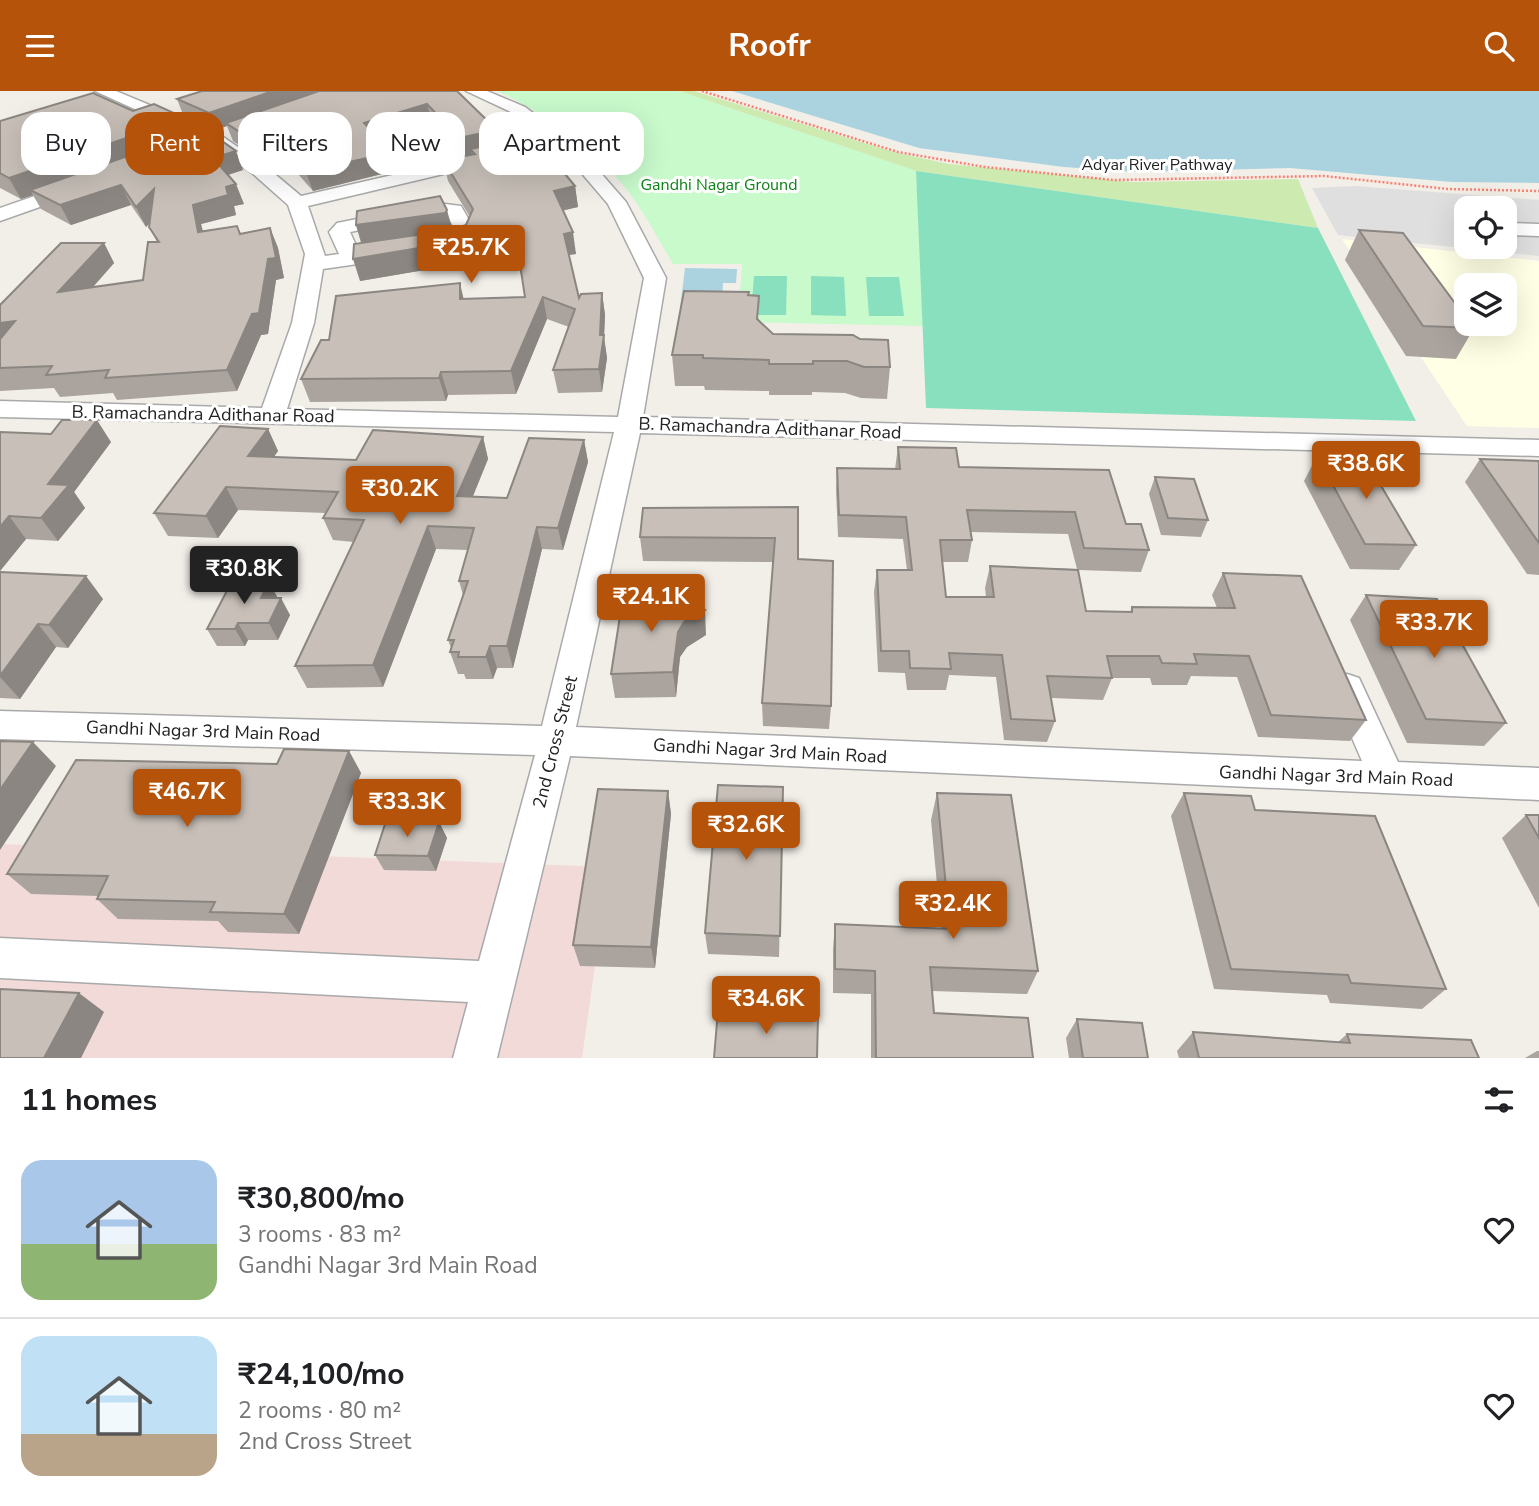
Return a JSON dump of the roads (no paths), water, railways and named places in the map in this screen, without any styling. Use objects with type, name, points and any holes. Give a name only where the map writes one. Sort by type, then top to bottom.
[{"type":"street","points":[[103,91],[152,112]]},
{"type":"street","name":"2nd Cross Street","points":[[474,91],[522,112]]},
{"type":"street","points":[[224,134],[237,130]]},
{"type":"street","points":[[224,146],[258,169],[297,203],[315,254],[303,323],[272,415]]},
{"type":"street","points":[[297,203],[479,160]]},
{"type":"street","name":"2nd Cross Street","points":[[475,1058],[556,741],[629,424],[655,278],[617,202],[593,175]]},
{"type":"street","points":[[0,215],[88,184]]},
{"type":"street","points":[[313,264],[352,259],[456,243],[463,240],[466,232],[454,210],[448,209],[355,224],[344,227],[339,232],[352,259]]},
{"type":"street","points":[[1517,229],[1539,230]]},
{"type":"street","name":"B. Ramachandra Adithanar Road","points":[[0,409],[1539,448]]},
{"type":"street","points":[[1334,657],[1388,779]]},
{"type":"street","name":"Gandhi Nagar 3rd Main Road","points":[[0,725],[556,741],[1539,784]]},
{"type":"street","points":[[0,958],[494,982]]},
{"type":"water","points":[[732,91],[1539,91],[1539,183],[1452,182],[1290,168],[1136,172],[1064,167],[919,148]]},
{"type":"water","points":[[685,268],[737,269],[736,283],[723,283],[721,309],[680,309]]},
{"type":"park label","name":"Gandhi Nagar Ground","points":[[719,185]]}]
